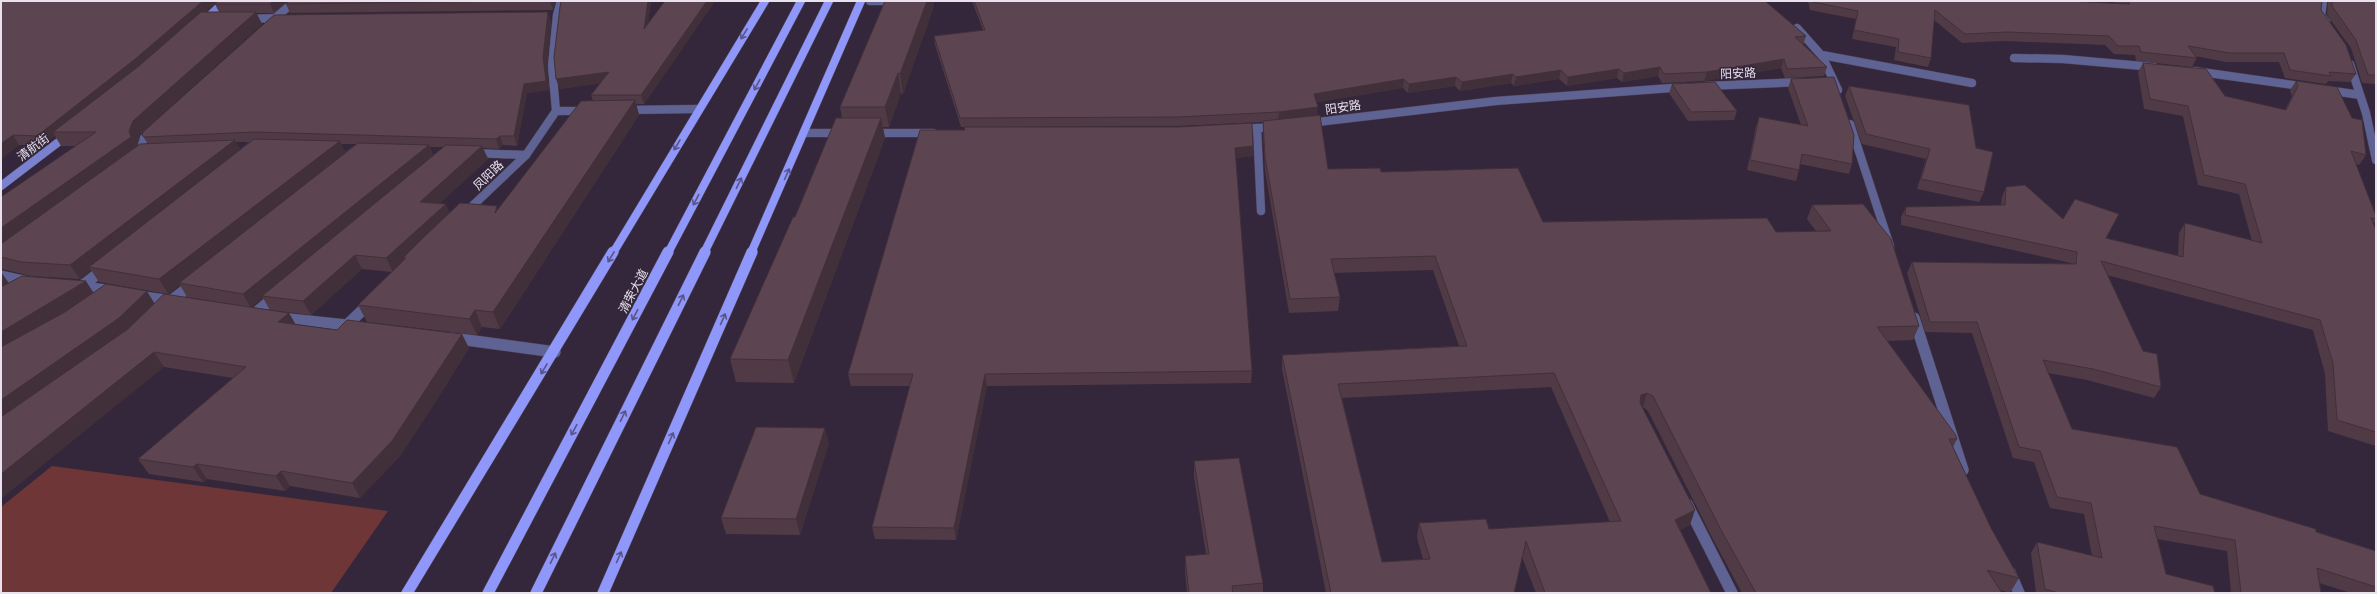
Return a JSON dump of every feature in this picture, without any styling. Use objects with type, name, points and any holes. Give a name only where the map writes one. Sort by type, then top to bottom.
[{"type":"main road","points":[[408,593],[555,352],[698,109],[765,1]]},
{"type":"main road","name":"清荣大道","points":[[488,593],[801,1]]},
{"type":"main road","points":[[536,593],[829,1]]},
{"type":"main road","points":[[603,593],[862,1]]},
{"type":"street","points":[[194,29],[225,1]]},
{"type":"street","points":[[263,29],[295,1]]},
{"type":"street","points":[[561,1],[553,15],[552,66],[556,111],[595,111]]},
{"type":"street","points":[[870,1],[908,1]]},
{"type":"street","points":[[2323,1],[2321,16],[2330,28]]},
{"type":"street","points":[[236,19],[290,18]]},
{"type":"street","points":[[206,19],[221,19]]},
{"type":"street","points":[[1788,21],[1799,30],[1822,55],[1831,81],[1842,102]]},
{"type":"street","points":[[1822,55],[1972,83]]},
{"type":"street","points":[[2014,58],[2063,59],[2163,68]]},
{"type":"street","points":[[2348,58],[2360,95],[2376,160]]},
{"type":"street","points":[[2186,70],[2232,74],[2360,95]]},
{"type":"street","name":"阳安路","points":[[1302,124],[1407,110],[1641,89],[1811,82]]},
{"type":"street","points":[[611,110],[698,109]]},
{"type":"street","name":"凤阳路","points":[[459,219],[526,155],[556,111]]},
{"type":"street","points":[[1847,116],[1894,257]]},
{"type":"street","points":[[133,161],[150,152],[142,145],[144,138],[161,123]]},
{"type":"street","points":[[1233,129],[1287,126]]},
{"type":"street","name":"清航街","points":[[1,186],[77,128]]},
{"type":"street","points":[[1257,128],[1261,211]]},
{"type":"street","points":[[805,133],[940,132]]},
{"type":"street","points":[[465,153],[526,155]]},
{"type":"street","points":[[82,286],[113,262]]},
{"type":"street","points":[[1,276],[34,283],[18,290]]},
{"type":"street","points":[[159,312],[170,301],[201,277]]},
{"type":"street","points":[[67,285],[82,286],[185,304]]},
{"type":"street","points":[[282,291],[249,315],[362,327]]},
{"type":"street","points":[[101,300],[120,293]]},
{"type":"street","points":[[347,325],[380,293]]},
{"type":"street","points":[[1911,310],[1959,461],[1969,482]]},
{"type":"street","points":[[439,337],[555,352]]},
{"type":"street","points":[[1681,491],[1732,593]]},
{"type":"street","points":[[2007,565],[2020,593]]},
{"type":"shaded area","points":[[52,466],[388,511],[331,593],[1,593],[1,507]]},
{"type":"building","points":[[1,1],[203,1],[134,60],[37,136],[13,135],[1,144]]},
{"type":"building","points":[[218,1],[273,1],[270,4],[215,4]]},
{"type":"building","points":[[289,1],[510,1],[286,4]]},
{"type":"building","points":[[561,1],[648,1],[644,29],[665,1],[707,1],[641,95],[591,95],[609,72],[556,79],[554,57]]},
{"type":"building","points":[[885,1],[927,1],[900,74],[898,73],[885,107],[840,107]]},
{"type":"building","points":[[974,1],[1765,1],[1806,36],[1795,37],[1827,67],[1787,69],[1784,59],[1707,72],[1664,74],[1660,67],[1624,73],[1619,69],[1568,77],[1561,70],[1516,77],[1513,74],[1462,82],[1456,77],[1409,84],[1404,79],[1314,94],[1318,107],[1279,112],[1178,117],[960,118],[934,36],[985,30]]},
{"type":"building","points":[[1812,1],[2065,1],[2130,4],[2126,1],[2322,1],[2321,10],[2346,45],[2356,74],[2329,72],[2331,76],[2290,70],[2284,53],[2230,53],[2188,46],[2197,58],[2141,52],[2139,46],[2118,46],[2109,36],[2007,32],[1965,34],[1935,10],[1931,58],[1898,52],[1899,39],[1854,30],[1858,11]]},
{"type":"building","points":[[2332,1],[2376,1],[2376,75],[2368,75],[2356,40],[2332,6]]},
{"type":"building","points":[[201,12],[256,12],[133,121],[129,131],[131,137],[1,228],[1,197],[96,132],[53,132],[139,66]]},
{"type":"building","points":[[548,12],[543,57],[546,81],[524,84],[514,136],[500,136],[496,139],[254,132],[144,137],[142,135],[143,132],[274,15]]},
{"type":"building","points":[[2143,63],[2206,69],[2225,96],[2286,110],[2298,86],[2296,81],[2337,87],[2352,118],[2362,120],[2366,155],[2351,151],[2376,216],[2376,219],[2371,218],[2376,230],[2376,432],[2337,420],[2333,363],[2320,320],[2101,261],[2143,351],[2157,354],[2161,387],[2093,369],[2043,360],[2072,429],[2177,447],[2200,494],[2316,529],[2316,532],[2376,551],[2376,587],[2317,568],[2321,593],[2241,593],[2235,540],[2154,526],[2166,574],[2213,586],[2215,593],[2059,593],[2045,589],[2037,542],[2102,558],[2091,503],[2057,497],[2040,451],[2019,447],[1977,322],[1930,322],[1912,262],[2076,264],[2077,252],[1905,215],[1906,207],[2005,205],[2006,187],[2025,185],[2063,219],[2075,199],[2119,214],[2106,238],[2183,257],[2185,223],[2262,243],[2245,184],[2204,175],[2188,106],[2150,99]]},
{"type":"building","points":[[1834,77],[1854,135],[1852,164],[1802,154],[1799,170],[1750,160],[1759,117],[1808,126],[1791,79]]},
{"type":"building","points":[[1715,82],[1737,111],[1691,112],[1672,84]]},
{"type":"building","points":[[1849,86],[1969,105],[1976,148],[1993,152],[1984,192],[1921,179],[1930,149],[1866,134]]},
{"type":"building","points":[[635,100],[493,312],[475,310],[469,319],[358,305],[406,258],[403,258],[424,237],[460,203],[497,206],[495,213],[581,101]]},
{"type":"building","points":[[1320,115],[1328,169],[1380,168],[1381,172],[1518,168],[1543,222],[1767,218],[1776,232],[1831,231],[1812,205],[1863,204],[1891,239],[1919,326],[1877,327],[1955,434],[1957,439],[1949,439],[1991,528],[2019,578],[1987,570],[2002,593],[1756,593],[1720,528],[1653,396],[1647,393],[1641,395],[1640,403],[1695,510],[1675,520],[1711,593],[1545,593],[1526,541],[1514,593],[1331,593],[1282,355],[1467,346],[1435,256],[1331,259],[1340,297],[1290,299],[1265,157],[1263,121]],"holes":[[[1554,373],[1621,521],[1489,529],[1486,519],[1419,523],[1430,559],[1382,562],[1338,384]]]},
{"type":"building","points":[[836,118],[881,118],[788,360],[730,359],[793,217],[795,217]]},
{"type":"building","points":[[1252,123],[1253,146],[1235,148],[1252,371],[985,374],[954,528],[872,527],[913,374],[848,374],[920,130],[965,130],[964,127],[1178,127]]},
{"type":"building","points":[[254,139],[340,141],[159,279],[89,267]]},
{"type":"building","points":[[235,140],[70,265],[21,262],[1,257],[1,244],[140,144]]},
{"type":"building","points":[[358,143],[429,145],[243,294],[179,283]]},
{"type":"building","points":[[446,145],[482,146],[420,202],[446,204],[386,258],[355,255],[303,301],[262,296]]},
{"type":"building","points":[[22,276],[86,281],[1,332],[1,287]]},
{"type":"building","points":[[106,284],[147,291],[119,318],[1,400],[1,347],[65,312]]},
{"type":"building","points":[[164,294],[289,313],[278,322],[337,330],[347,320],[462,334],[392,441],[352,483],[281,471],[276,476],[197,464],[193,467],[138,459],[246,367],[154,352],[1,474],[1,417],[128,329]]},
{"type":"building","points":[[756,427],[825,428],[796,519],[721,518]]},
{"type":"building","points":[[1239,458],[1263,583],[1232,586],[1233,593],[1189,593],[1185,556],[1209,554],[1194,461]]}]
